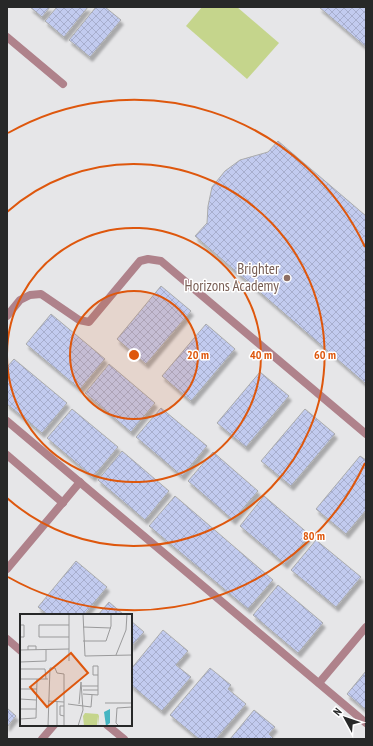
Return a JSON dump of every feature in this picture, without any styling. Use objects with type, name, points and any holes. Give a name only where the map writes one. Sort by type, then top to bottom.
[{"type":"street","points":[[7,37],[63,84]]},
{"type":"street","points":[[7,316],[20,300],[30,295],[42,294],[80,320],[89,322],[140,261],[148,258],[160,261],[366,434]]},
{"type":"street","points":[[7,421],[366,723]]},
{"type":"street","points":[[7,455],[63,503]]},
{"type":"street","points":[[7,569],[80,482]]},
{"type":"street","points":[[319,683],[366,627]]},
{"type":"street","points":[[7,639],[20,650]]},
{"type":"street","points":[[42,739],[53,726]]},
{"type":"street","points":[[109,726],[124,739]]},
{"type":"green space","points":[[202,7],[237,7],[279,43],[247,79],[186,26]]},
{"type":"building","points":[[30,7],[50,7],[42,17]]},
{"type":"building","points":[[57,7],[88,7],[64,37],[45,21]]},
{"type":"building","points":[[96,7],[105,7],[121,20],[90,57],[69,40]]},
{"type":"building","points":[[319,7],[366,7],[366,47]]},
{"type":"building","points":[[278,141],[366,216],[366,384],[195,236],[207,223],[208,206],[212,187],[225,171],[240,160],[268,152]]},
{"type":"building","points":[[161,286],[191,311],[146,364],[117,339]]},
{"type":"building","points":[[51,314],[105,359],[80,389],[26,344]]},
{"type":"building","points":[[206,324],[235,349],[191,401],[162,376]]},
{"type":"building","points":[[14,359],[67,403],[42,433],[7,404],[7,367]]},
{"type":"building","points":[[109,364],[155,403],[131,432],[85,393]]},
{"type":"building","points":[[260,372],[289,396],[246,447],[217,423]]},
{"type":"building","points":[[161,408],[207,446],[182,476],[136,437]]},
{"type":"building","points":[[72,409],[118,447],[93,477],[47,438]]},
{"type":"building","points":[[305,409],[335,434],[291,486],[261,461]]},
{"type":"building","points":[[122,451],[169,491],[145,520],[98,480]]},
{"type":"building","points":[[213,452],[258,491],[233,520],[188,481]]},
{"type":"building","points":[[360,456],[366,460],[366,510],[346,534],[316,509]]},
{"type":"building","points":[[175,496],[273,580],[248,609],[149,526]]},
{"type":"building","points":[[264,496],[310,535],[285,564],[240,526]]},
{"type":"building","points":[[316,540],[361,577],[336,607],[291,570]]},
{"type":"building","points":[[76,561],[107,587],[85,614],[47,614],[38,607]]},
{"type":"building","points":[[278,585],[323,623],[298,653],[253,615]]},
{"type":"building","points":[[109,602],[123,614],[99,614]]},
{"type":"building","points":[[132,622],[144,632],[132,646]]},
{"type":"building","points":[[163,630],[188,651],[176,665],[191,677],[162,711],[132,686],[132,668]]},
{"type":"building","points":[[210,668],[231,685],[228,689],[246,704],[216,739],[199,739],[170,715]]},
{"type":"building","points":[[366,671],[366,710],[347,694]]},
{"type":"building","points":[[7,708],[16,716],[7,727]]},
{"type":"building","points":[[254,710],[275,727],[269,734],[274,739],[230,739]]},
{"type":"place","name":"Brighter Horizons Academy","points":[[287,278]]}]
